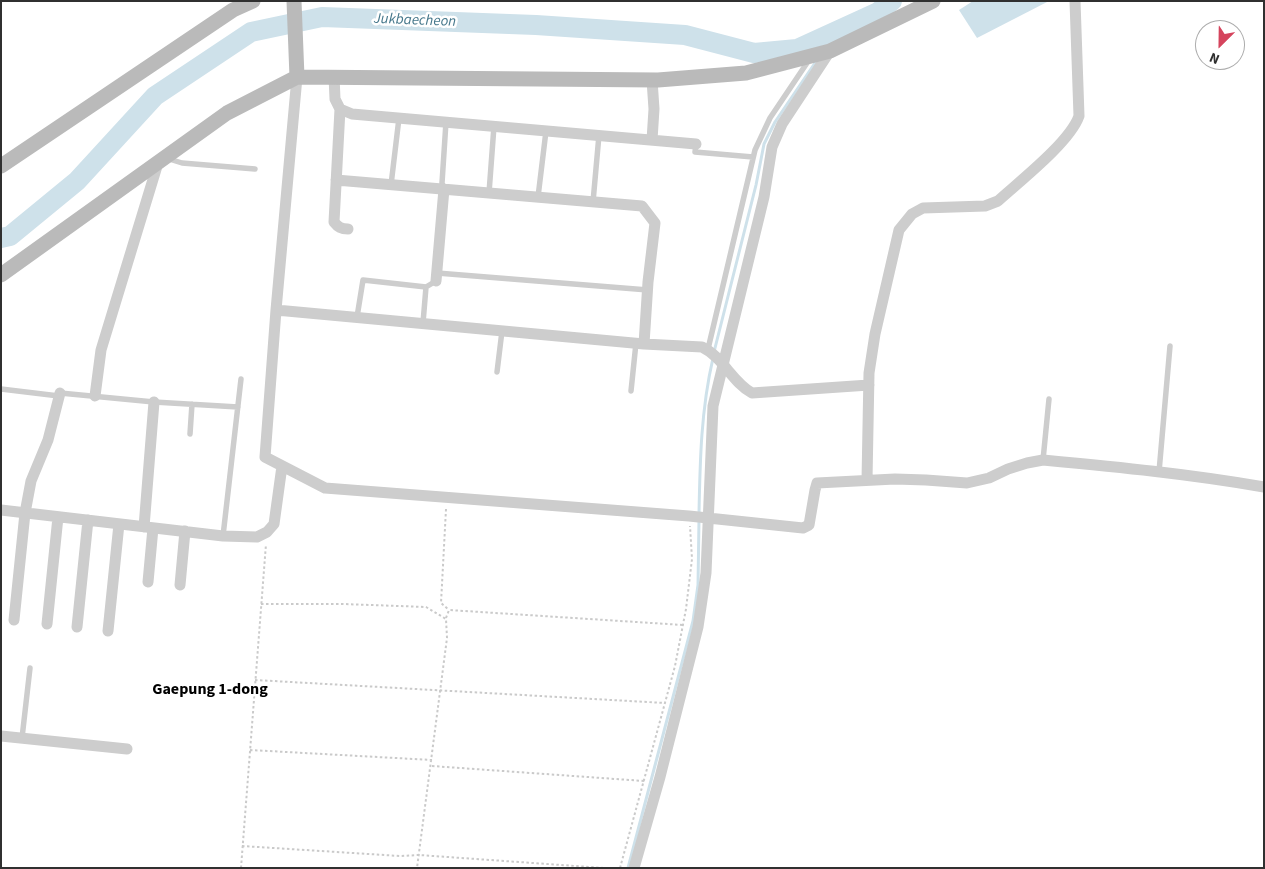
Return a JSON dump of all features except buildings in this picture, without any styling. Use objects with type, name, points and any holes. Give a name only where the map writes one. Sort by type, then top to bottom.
[{"type":"street","points":[[1,166],[233,10],[253,1]]},
{"type":"street","points":[[294,1],[297,77],[265,457],[324,488],[803,528],[809,525],[814,490],[817,483],[867,480],[926,480],[967,483],[989,478],[1026,463],[1042,460],[1159,472],[1264,487]]},
{"type":"street","points":[[1,275],[227,113],[297,77],[652,80],[746,73],[830,51],[932,1]]},
{"type":"street","points":[[867,480],[869,385],[875,334],[899,230],[912,214],[924,208],[985,206],[998,201],[1062,142],[1076,124],[1079,116],[1075,1]]},
{"type":"street","points":[[634,868],[660,777],[698,626],[706,573],[699,518],[710,462],[713,406],[764,197],[772,147],[782,124],[830,51]]},
{"type":"street","points":[[334,76],[335,99],[340,109],[334,222],[342,229],[348,229]]},
{"type":"street","points":[[652,80],[654,110],[652,140]]},
{"type":"street","points":[[340,109],[352,114],[696,144]]},
{"type":"street","points":[[95,396],[101,350],[161,160]]},
{"type":"street","points":[[336,180],[642,206],[655,223],[640,344]]},
{"type":"street","points":[[433,280],[444,190]]},
{"type":"street","points":[[276,310],[640,344],[702,347],[708,349],[743,388],[752,393],[869,385]]},
{"type":"street","points":[[14,620],[31,481],[48,440],[59,395]]},
{"type":"street","points":[[148,582],[148,527],[154,402]]},
{"type":"street","points":[[1,510],[223,536],[257,537],[274,524],[282,466]]},
{"type":"street","points":[[47,624],[58,517]]},
{"type":"street","points":[[77,628],[88,520]]},
{"type":"street","points":[[108,631],[119,524]]},
{"type":"street","points":[[180,585],[185,531]]},
{"type":"street","points":[[1,736],[127,749]]},
{"type":"lane","points":[[708,349],[753,157],[770,118],[812,56]]},
{"type":"lane","points":[[391,185],[398,118]]},
{"type":"lane","points":[[444,190],[442,182],[446,122]]},
{"type":"lane","points":[[489,193],[494,126]]},
{"type":"lane","points":[[538,197],[546,131]]},
{"type":"lane","points":[[593,202],[599,135]]},
{"type":"lane","points":[[696,144],[695,152],[753,157]]},
{"type":"lane","points":[[161,160],[255,169]]},
{"type":"lane","points":[[356,318],[363,280],[433,280],[648,290]]},
{"type":"lane","points":[[423,324],[433,280]]},
{"type":"lane","points":[[497,372],[502,331]]},
{"type":"lane","points":[[631,391],[640,344]]},
{"type":"lane","points":[[1159,472],[1170,346]]},
{"type":"lane","points":[[223,536],[241,379]]},
{"type":"lane","points":[[1,389],[238,408]]},
{"type":"lane","points":[[1042,460],[1049,399]]},
{"type":"lane","points":[[190,434],[192,404]]},
{"type":"lane","points":[[22,738],[30,668]]},
{"type":"path","points":[[447,498],[441,603],[449,610],[683,625]]},
{"type":"path","points":[[620,868],[675,666],[699,518]]},
{"type":"path","points":[[241,868],[266,532]]},
{"type":"path","points":[[261,604],[426,606],[446,619]]},
{"type":"path","points":[[417,868],[441,690],[447,638],[446,619],[449,610]]},
{"type":"path","points":[[255,680],[665,703]]},
{"type":"path","points":[[250,750],[432,760]]},
{"type":"path","points":[[431,766],[644,781]]},
{"type":"path","points":[[242,846],[400,856],[419,854],[604,868]]},
{"type":"shaded area","points":[[973,1],[1049,1],[977,38],[959,10]]},
{"type":"waterway","name":"Jukbaecheon","points":[[1,238],[10,236],[77,181],[155,96],[251,32],[322,17],[536,25],[685,35],[754,53],[797,49],[878,12],[892,1]]},
{"type":"waterway","points":[[826,46],[837,31]]},
{"type":"waterway","points":[[714,352],[756,185],[764,144],[775,122],[817,60]]},
{"type":"waterway","points":[[699,513],[704,416],[713,358]]},
{"type":"waterway","points":[[628,868],[693,621],[698,585],[699,520]]},
{"type":"district","name":"Gaepung 1-dong","points":[[210,690]]}]
